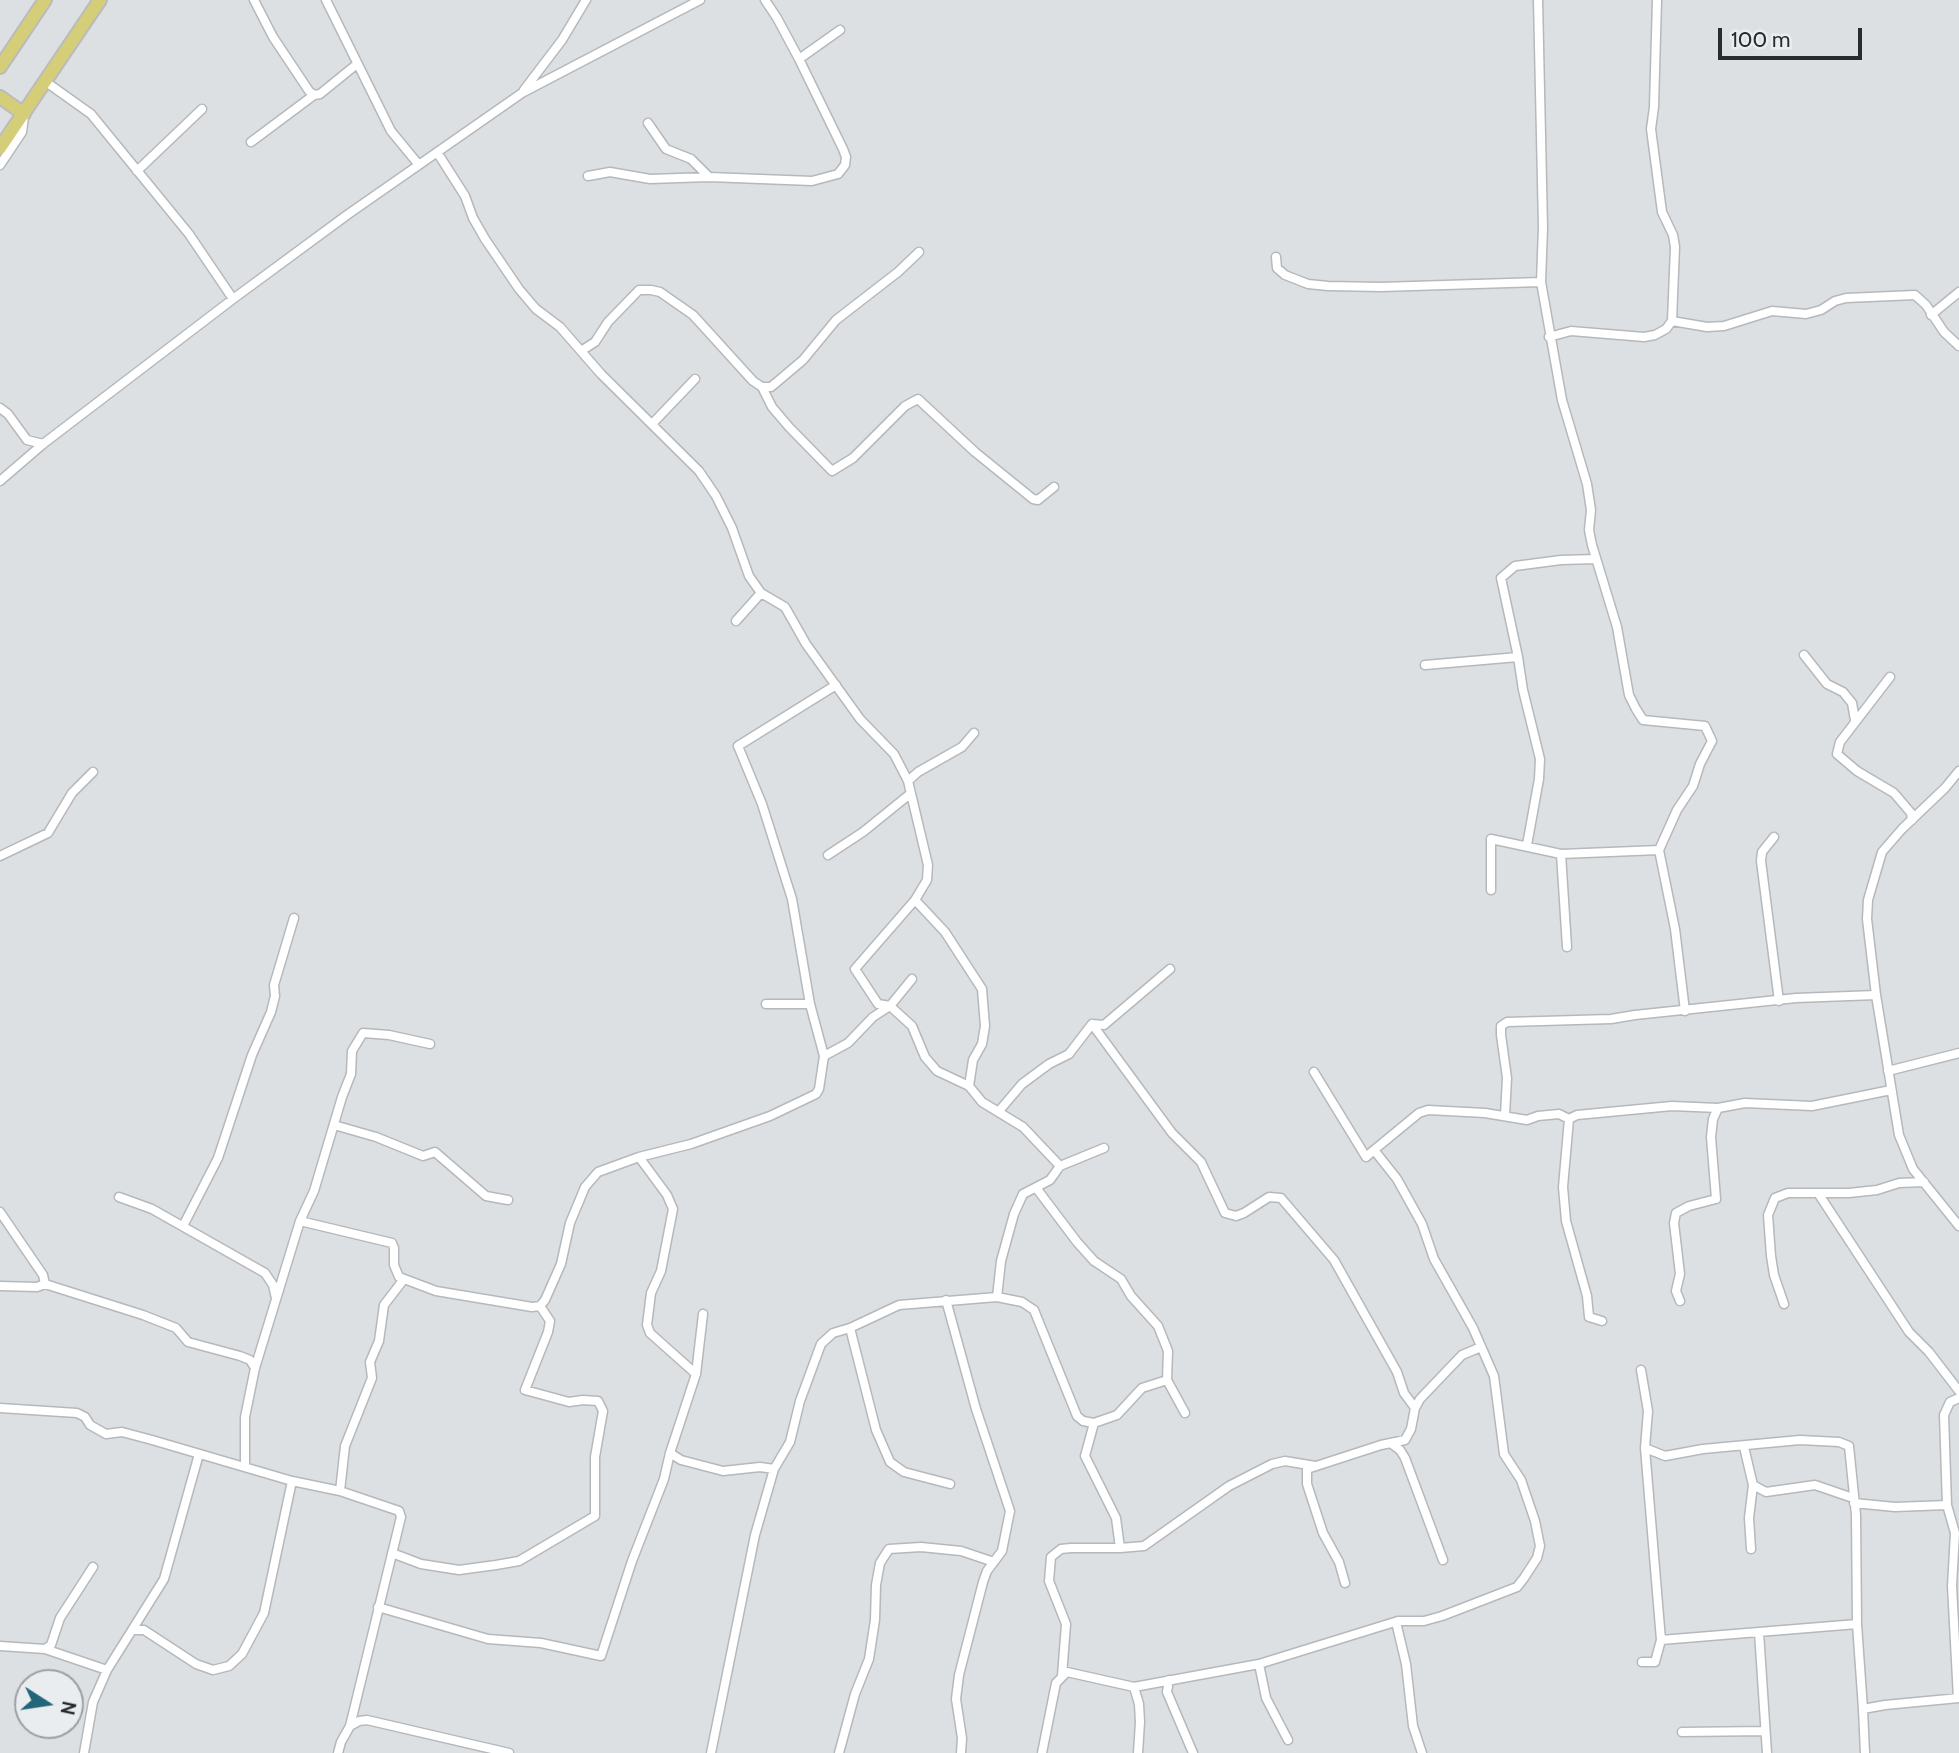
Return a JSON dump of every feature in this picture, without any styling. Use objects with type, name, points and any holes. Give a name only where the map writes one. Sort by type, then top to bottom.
[{"type":"main road","points":[[0,67],[45,0]]},
{"type":"main road","points":[[0,148],[100,0]]},
{"type":"main road","points":[[0,97],[24,114]]},
{"type":"street","points":[[254,0],[273,37],[314,95]]},
{"type":"street","points":[[326,0],[391,131],[419,165]]},
{"type":"street","points":[[522,93],[562,40],[586,0]]},
{"type":"street","points":[[0,481],[43,444],[233,299],[522,93],[700,0]]},
{"type":"street","points":[[588,176],[610,172],[649,179],[709,177],[812,181],[838,174],[845,165],[843,149],[799,59],[765,0]]},
{"type":"street","points":[[1538,0],[1543,227],[1541,282],[1562,400],[1587,484],[1591,510],[1589,530],[1617,627],[1629,695],[1636,709],[1643,720],[1704,726],[1712,741],[1700,764],[1693,786],[1677,810],[1659,850],[1675,929],[1685,1011]]},
{"type":"street","points":[[1549,337],[1570,331],[1644,337],[1666,329],[1672,321],[1675,247],[1662,212],[1651,129],[1657,0]]},
{"type":"street","points":[[799,59],[840,30]]},
{"type":"street","points":[[251,142],[314,95],[320,94],[357,64]]},
{"type":"street","points":[[46,82],[91,114],[189,234],[233,299]]},
{"type":"street","points":[[137,171],[202,109]]},
{"type":"street","points":[[0,164],[22,132],[24,114]]},
{"type":"street","points":[[648,123],[666,149],[691,159],[709,177]]},
{"type":"street","points":[[437,152],[465,196],[479,228],[519,289],[699,471],[716,496],[732,528],[749,576],[761,593],[785,607],[860,719],[894,754],[908,781],[916,808],[928,865],[927,880],[915,900],[855,969],[878,1004],[890,1006],[912,1026],[925,1057],[937,1071],[969,1086],[982,1102],[1023,1127],[1060,1166]]},
{"type":"street","points":[[762,387],[771,387],[780,380],[803,360],[844,312],[898,272],[919,252]]},
{"type":"street","points":[[1276,257],[1277,268],[1285,275],[1308,284],[1328,286],[1541,282]]},
{"type":"street","points":[[581,351],[594,342],[608,322],[639,290],[660,292],[693,315],[738,367],[762,387],[772,407],[832,471],[853,458],[905,406],[918,399],[975,452],[1032,499],[1038,500],[1054,487]]},
{"type":"street","points":[[1931,315],[1959,292]]},
{"type":"street","points":[[1672,321],[1707,327],[1724,326],[1772,311],[1806,314],[1846,298],[1915,295],[1926,305],[1944,332],[1959,346]]},
{"type":"street","points":[[652,424],[695,379]]},
{"type":"street","points":[[0,408],[8,414],[27,440],[43,444]]},
{"type":"street","points":[[1527,845],[1540,759],[1501,578],[1515,566],[1596,559]]},
{"type":"street","points":[[736,621],[761,593]]},
{"type":"street","points":[[1804,655],[1827,684],[1843,692],[1852,703],[1855,720]]},
{"type":"street","points":[[1425,664],[1518,657]]},
{"type":"street","points":[[1890,677],[1855,720],[1840,742],[1837,754],[1857,771],[1894,793],[1911,813],[1912,820]]},
{"type":"street","points":[[300,1222],[392,1243],[395,1272],[404,1279],[436,1290],[532,1307],[540,1306],[561,1264],[570,1223],[585,1188],[598,1172],[639,1157],[691,1144],[769,1116],[816,1094],[820,1089],[824,1056],[810,1004],[792,899],[762,804],[738,747],[836,685]]},
{"type":"street","points":[[908,781],[918,772],[962,747],[974,733]]},
{"type":"street","points":[[1959,771],[1945,789],[1882,852],[1868,900],[1867,919],[1876,995],[1899,1135],[1906,1157],[1959,1226]]},
{"type":"street","points":[[0,856],[48,832],[72,793],[93,772]]},
{"type":"street","points":[[828,855],[863,832],[910,794]]},
{"type":"street","points":[[1774,837],[1762,852],[1761,862],[1779,1001]]},
{"type":"street","points":[[1491,890],[1491,839],[1561,853],[1659,850]]},
{"type":"street","points":[[1561,853],[1567,947]]},
{"type":"street","points":[[915,900],[945,932],[982,989],[985,1026],[982,1044],[973,1060],[969,1086]]},
{"type":"street","points":[[183,1226],[218,1158],[252,1055],[271,1012],[275,996],[274,985],[294,918]]},
{"type":"street","points":[[1092,1024],[1104,1025],[1170,969]]},
{"type":"street","points":[[824,1056],[848,1042],[873,1017],[890,1006],[912,979]]},
{"type":"street","points":[[1505,1115],[1507,1078],[1501,1026],[1507,1022],[1611,1019],[1796,998],[1876,995]]},
{"type":"street","points":[[766,1004],[810,1004]]},
{"type":"street","points":[[999,1111],[1022,1084],[1049,1064],[1069,1054],[1092,1024]]},
{"type":"street","points":[[1092,1024],[1172,1133],[1202,1162],[1225,1213],[1236,1216],[1269,1198],[1281,1198],[1334,1260],[1397,1372],[1404,1393],[1415,1408]]},
{"type":"street","points":[[245,1467],[245,1416],[256,1368],[300,1222],[314,1191],[351,1074],[352,1051],[363,1033],[389,1035],[430,1044]]},
{"type":"street","points":[[1888,1072],[1959,1053]]},
{"type":"street","points":[[1314,1072],[1366,1157],[1419,1113],[1428,1110],[1505,1115],[1527,1120],[1559,1114],[1569,1119]]},
{"type":"street","points":[[1569,1119],[1577,1115],[1672,1106],[1718,1108],[1745,1103],[1812,1106],[1891,1090]]},
{"type":"street","points":[[1680,1301],[1676,1291],[1680,1274],[1674,1223],[1676,1213],[1689,1206],[1716,1199],[1711,1138],[1713,1119],[1718,1108]]},
{"type":"street","points":[[1569,1119],[1563,1187],[1566,1221],[1587,1296],[1589,1317],[1602,1321]]},
{"type":"street","points":[[334,1125],[376,1137],[423,1156],[435,1152],[486,1196],[508,1200]]},
{"type":"street","points":[[997,1297],[1001,1261],[1014,1213],[1023,1194],[1050,1180],[1060,1166],[1104,1148]]},
{"type":"street","points":[[1042,1753],[1056,1682],[1067,1672],[1134,1686],[1259,1664],[1396,1622],[1424,1621],[1442,1616],[1517,1587],[1537,1558],[1540,1546],[1535,1521],[1521,1480],[1504,1454],[1494,1376],[1482,1347],[1434,1259],[1422,1224],[1397,1179],[1374,1150]]},
{"type":"street","points":[[639,1157],[667,1195],[673,1209],[661,1271],[651,1293],[648,1325],[650,1333],[696,1374]]},
{"type":"street","points":[[1784,1304],[1772,1265],[1768,1215],[1775,1198],[1788,1193],[1877,1190],[1899,1183],[1924,1182]]},
{"type":"street","points":[[1037,1189],[1077,1242],[1094,1261],[1121,1279],[1130,1296],[1158,1326],[1168,1351],[1167,1380],[1185,1413]]},
{"type":"street","points":[[1818,1193],[1909,1332],[1929,1352],[1959,1391]]},
{"type":"street","points":[[119,1197],[152,1209],[265,1273],[273,1285],[277,1300]]},
{"type":"street","points":[[0,1212],[43,1275],[46,1284]]},
{"type":"street","points":[[340,1491],[345,1446],[372,1378],[370,1362],[379,1341],[384,1305],[404,1279]]},
{"type":"street","points":[[0,1286],[37,1287],[46,1284],[176,1328],[188,1342],[240,1356],[250,1360],[256,1368]]},
{"type":"street","points":[[711,1753],[755,1535],[774,1469],[790,1442],[800,1401],[821,1344],[833,1333],[899,1305],[997,1297],[1022,1302],[1034,1310],[1077,1416],[1083,1422],[1094,1423],[1121,1412],[1142,1388],[1167,1380]]},
{"type":"street","points":[[946,1300],[976,1409],[1010,1511],[1002,1551],[987,1571],[983,1582],[959,1675],[956,1699],[962,1738],[961,1753]]},
{"type":"street","points":[[392,1553],[421,1564],[459,1570],[519,1561],[555,1538],[574,1531],[595,1516],[595,1457],[603,1411],[598,1401],[583,1399],[569,1402],[525,1390],[550,1321],[540,1306]]},
{"type":"street","points":[[378,1606],[488,1639],[541,1643],[601,1656],[632,1560],[664,1479],[696,1374],[704,1314]]},
{"type":"street","points":[[850,1328],[876,1430],[890,1462],[904,1472],[950,1484]]},
{"type":"street","points":[[1400,1450],[1411,1429],[1415,1408],[1420,1399],[1462,1355],[1482,1347]]},
{"type":"street","points":[[1641,1370],[1648,1411],[1646,1448],[1661,1640],[1655,1662],[1642,1662]]},
{"type":"street","points":[[1863,1709],[1959,1698],[1952,1587],[1955,1533],[1947,1505],[1944,1415],[1950,1402],[1959,1398]]},
{"type":"street","points":[[0,1408],[77,1413],[106,1434],[122,1432],[292,1481],[340,1491],[400,1511],[401,1517],[350,1726],[338,1753]]},
{"type":"street","points":[[1094,1423],[1085,1456],[1116,1518],[1120,1548]]},
{"type":"street","points":[[1345,1583],[1339,1562],[1323,1534],[1304,1485],[1307,1469],[1405,1440]]},
{"type":"street","points":[[1646,1448],[1665,1456],[1703,1449],[1800,1440],[1849,1446],[1858,1577],[1857,1624],[1865,1753]]},
{"type":"street","points":[[1392,1444],[1400,1450],[1443,1560]]},
{"type":"street","points":[[1744,1447],[1753,1485],[1749,1518],[1751,1549]]},
{"type":"street","points":[[84,1753],[93,1702],[107,1670],[164,1579],[198,1454]]},
{"type":"street","points":[[670,1454],[681,1460],[723,1471],[760,1467],[774,1469]]},
{"type":"street","points":[[1062,1676],[1066,1624],[1049,1581],[1051,1557],[1060,1549],[1144,1546],[1229,1486],[1272,1464],[1285,1461],[1315,1465]]},
{"type":"street","points":[[134,1630],[144,1630],[196,1664],[213,1670],[229,1666],[242,1654],[264,1613],[292,1481]]},
{"type":"street","points":[[1753,1485],[1766,1492],[1815,1485],[1853,1500],[1895,1507],[1947,1505]]},
{"type":"street","points":[[839,1753],[855,1694],[869,1659],[880,1563],[889,1549],[921,1547],[961,1551],[995,1562]]},
{"type":"street","points":[[46,1649],[51,1645],[60,1618],[93,1567]]},
{"type":"street","points":[[1396,1622],[1406,1664],[1413,1726],[1422,1753]]},
{"type":"street","points":[[1661,1640],[1857,1624]]},
{"type":"street","points":[[1759,1632],[1767,1753]]},
{"type":"street","points":[[0,1646],[46,1649],[107,1670]]},
{"type":"street","points":[[1259,1664],[1266,1698],[1288,1740]]},
{"type":"street","points":[[1169,1680],[1167,1692],[1193,1753]]},
{"type":"street","points":[[1134,1686],[1139,1704],[1138,1753]]},
{"type":"street","points":[[350,1726],[368,1720],[509,1753]]},
{"type":"street","points":[[1682,1732],[1765,1731]]}]
